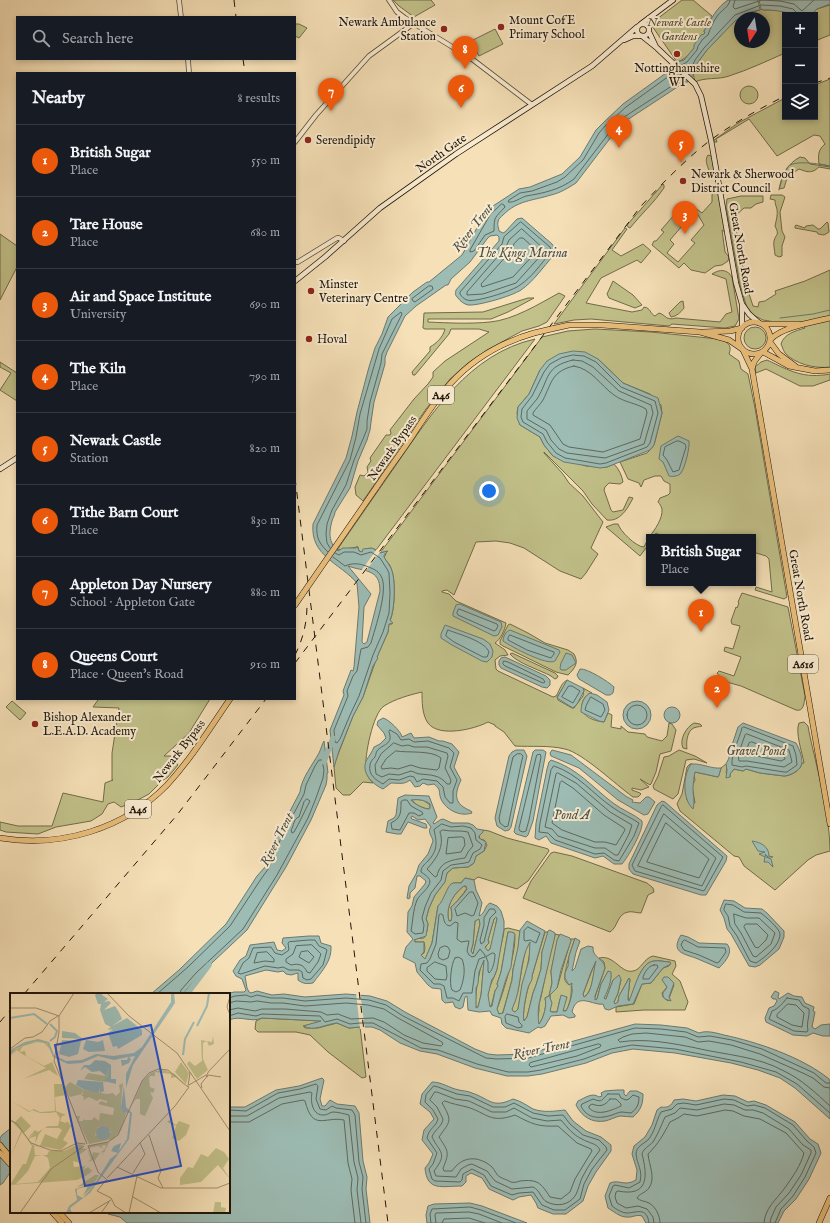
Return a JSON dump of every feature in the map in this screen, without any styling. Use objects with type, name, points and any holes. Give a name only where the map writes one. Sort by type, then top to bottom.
[{"type":"main road","name":"North Gate","points":[[296,280],[344,241],[380,208],[456,154],[575,77],[603,57],[628,34],[672,0]]},
{"type":"main road","points":[[653,15],[648,26],[648,32],[657,48]]},
{"type":"main road","points":[[648,26],[644,24],[639,26],[637,33],[657,48]]},
{"type":"main road","points":[[622,41],[633,36],[646,35],[648,32]]},
{"type":"main road","name":"Great North Road","points":[[657,48],[692,82],[700,93],[706,115],[736,283],[742,304],[742,328]]},
{"type":"main road","name":"Great North Road","points":[[742,304],[749,314],[761,323]]},
{"type":"main road","points":[[770,341],[777,334],[802,324],[830,318]]},
{"type":"main road","points":[[802,324],[751,322],[742,328],[739,332],[738,339],[743,349],[751,354],[762,353],[789,366],[815,371],[830,370]]},
{"type":"main road","points":[[752,369],[754,362],[768,348],[770,341],[769,331],[761,323]]},
{"type":"main road","name":"Newark Bypass","points":[[296,604],[428,412],[451,383],[470,365],[490,352],[514,339],[569,325],[595,325],[700,332],[730,331],[742,328]]},
{"type":"main road","name":"Newark Bypass","points":[[700,332],[729,340],[743,349]]},
{"type":"main road","points":[[770,341],[779,354],[796,367]]},
{"type":"main road","name":"Great North Road","points":[[743,349],[752,369],[830,824]]},
{"type":"main road","points":[[0,469],[16,459]]},
{"type":"main road","name":"Newark Bypass","points":[[0,838],[40,841],[63,839],[94,831],[130,814],[154,796],[178,772],[229,700]]},
{"type":"main road","points":[[0,1145],[10,1157]]},
{"type":"main road","points":[[0,1153],[10,1164]]},
{"type":"main road","points":[[819,1223],[830,1198]]},
{"type":"main road","points":[[53,1213],[62,1223]]},
{"type":"main road","points":[[60,1213],[69,1223]]},
{"type":"street","points":[[179,0],[181,16]]},
{"type":"street","points":[[388,0],[397,12],[413,24],[472,59],[532,104]]},
{"type":"street","points":[[296,141],[316,115],[369,56],[413,24]]},
{"type":"street","points":[[188,60],[189,72]]},
{"type":"street","points":[[296,262],[337,238],[344,241]]},
{"type":"green space","points":[[393,0],[431,0],[435,5],[414,17]]},
{"type":"green space","name":"Newark Castle Gardens","points":[[682,0],[693,0],[712,16],[712,18],[704,31],[705,33],[693,50],[681,61],[677,62],[652,26],[657,19]]},
{"type":"green space","points":[[830,5],[830,35],[818,40],[818,12],[813,12],[817,9]]},
{"type":"green space","points":[[762,9],[788,12],[782,12],[782,54],[729,76],[699,80],[695,82],[693,73],[698,62],[734,21],[734,48],[770,48],[770,12],[754,12]]},
{"type":"green space","points":[[296,24],[307,28],[299,38],[296,36]]},
{"type":"green space","points":[[495,29],[503,44],[479,56],[471,41]]},
{"type":"green space","points":[[830,79],[830,166],[819,164],[819,153],[825,144],[820,136],[814,135],[777,156],[749,119],[716,139],[717,142],[714,142],[714,140],[738,123],[782,100],[782,120],[818,120],[818,84]]},
{"type":"green space","points":[[749,86],[755,89],[758,95],[755,101],[749,104],[743,101],[740,95],[743,89]]},
{"type":"green space","points":[[708,155],[711,156],[714,166],[714,174],[712,176],[708,176],[707,174],[709,171],[706,161]]},
{"type":"green space","points":[[800,157],[805,158],[810,164],[830,167],[830,169],[819,167],[814,171],[809,172],[799,169],[788,176],[784,188],[779,189],[786,170],[795,160]]},
{"type":"green space","points":[[663,184],[664,188],[656,199],[630,228],[628,227],[627,225]]},
{"type":"green space","points":[[714,187],[719,189],[726,231],[725,232],[722,230],[725,252],[729,257],[728,261],[722,265],[715,266],[705,273],[691,270],[684,263],[679,268],[652,245],[654,241],[656,241],[664,232],[661,230],[682,206],[686,207],[689,218],[670,240],[674,244],[667,253],[678,262],[695,243],[691,240],[704,225],[695,210],[693,213],[691,211],[694,207],[702,213],[712,202]]},
{"type":"green space","points":[[771,195],[782,195],[785,197],[780,212],[782,231],[785,237],[782,246],[782,256],[779,257],[775,255],[774,244],[777,233],[775,226],[777,209],[775,200],[770,199]]},
{"type":"green space","points":[[741,196],[763,196],[763,202],[756,204],[751,208],[744,208],[735,216],[739,253],[742,261],[744,278],[753,306],[758,307],[759,302],[765,301],[776,294],[775,291],[805,281],[830,270],[830,367],[806,365],[794,360],[785,353],[781,344],[782,341],[790,333],[805,328],[800,322],[775,322],[763,320],[753,315],[747,308],[740,285],[726,206],[727,199]]},
{"type":"green space","points":[[827,222],[829,232],[824,235],[818,234],[817,232],[795,228],[796,225],[805,228],[806,226],[813,225],[820,229]]},
{"type":"green space","points":[[625,228],[627,229],[612,250],[621,256],[643,244],[651,251],[641,263],[637,260],[601,278],[586,303],[632,312],[642,310],[644,307],[655,316],[659,313],[670,319],[676,318],[720,322],[726,314],[732,312],[726,279],[712,274],[718,271],[726,271],[732,277],[739,319],[735,326],[725,328],[672,324],[669,326],[591,319],[574,320],[554,324]]},
{"type":"green space","points":[[0,234],[16,245],[16,269],[0,300]]},
{"type":"green space","points":[[613,281],[633,295],[642,305],[635,308],[609,298],[607,294]]},
{"type":"green space","points":[[559,293],[565,296],[547,322],[522,331],[487,350],[468,363],[450,379],[426,409],[363,501],[356,495],[355,487],[360,475],[364,476],[368,472],[367,467],[371,461],[370,458],[386,435],[390,435],[390,430],[414,399],[428,384],[433,377],[433,372],[445,361],[489,332],[479,329],[451,329],[449,334],[415,375],[413,375],[412,372],[430,351],[430,347],[441,337],[445,329],[423,328],[424,313],[483,312],[528,298],[534,298],[491,319],[428,319],[428,322],[467,323],[499,321],[517,315]]},
{"type":"green space","points":[[683,301],[684,308],[678,314],[671,317],[669,313]]},
{"type":"green space","points":[[751,327],[759,327],[766,334],[766,342],[759,349],[751,349],[744,342],[744,334]]},
{"type":"green space","points":[[595,329],[651,332],[718,339],[729,345],[729,354],[739,361],[741,369],[748,374],[787,597],[784,599],[755,590],[756,587],[772,592],[769,559],[766,556],[756,553],[756,534],[651,534],[660,520],[662,512],[658,502],[660,498],[670,493],[670,484],[664,481],[661,476],[655,476],[644,480],[641,487],[639,483],[628,479],[620,462],[647,453],[654,445],[662,413],[661,405],[650,394],[623,383],[598,359],[540,370],[529,394],[518,407],[517,413],[520,425],[540,437],[544,445],[553,456],[586,466],[607,467],[614,464],[622,477],[623,482],[620,484],[609,483],[604,490],[613,512],[623,510],[629,497],[633,498],[620,517],[607,520],[592,504],[583,491],[544,452],[569,483],[583,496],[603,522],[591,548],[598,554],[586,573],[581,579],[560,571],[524,548],[510,543],[496,541],[476,542],[454,595],[447,590],[442,592],[449,594],[456,601],[506,623],[505,629],[499,640],[495,643],[505,650],[508,655],[500,656],[495,660],[496,669],[498,671],[553,697],[556,696],[562,684],[568,680],[557,697],[558,700],[574,708],[583,696],[583,688],[592,693],[586,696],[583,701],[582,710],[584,714],[591,719],[604,722],[608,713],[612,715],[611,727],[621,729],[621,726],[628,732],[645,734],[647,737],[662,741],[667,736],[669,723],[672,724],[676,730],[671,751],[660,754],[656,772],[651,784],[650,785],[640,779],[649,787],[641,790],[632,788],[632,790],[641,794],[638,797],[633,797],[581,756],[565,749],[552,747],[515,746],[504,732],[488,722],[482,725],[457,731],[433,728],[426,720],[423,708],[422,692],[393,701],[380,710],[373,726],[366,756],[366,772],[373,783],[363,782],[350,795],[343,795],[336,788],[335,762],[353,716],[363,697],[377,657],[388,632],[389,624],[392,624],[390,621],[392,616],[394,594],[393,573],[390,565],[384,558],[387,551],[380,553],[542,337],[568,331]]},
{"type":"green space","points":[[535,339],[376,550],[369,548],[362,552],[359,551],[358,547],[337,550],[424,425],[454,388],[490,358],[512,347]]},
{"type":"green space","points":[[767,360],[790,371],[805,375],[830,374],[830,380],[813,386],[800,386],[766,369],[756,373],[755,367],[761,362]]},
{"type":"green space","points":[[0,362],[16,372],[16,400],[0,390],[11,373],[0,367]]},
{"type":"green space","points":[[618,524],[622,531],[637,544],[644,547],[646,543],[646,548],[640,556],[606,527]]},
{"type":"green space","points":[[742,593],[788,607],[805,696],[801,710],[796,710],[741,686],[723,681],[717,673],[719,671],[734,676],[741,657],[724,651],[725,647],[733,649],[740,626],[732,624],[731,621]]},
{"type":"green space","points":[[510,624],[545,643],[568,650],[574,654],[576,663],[574,668],[568,675],[556,672],[500,644],[508,625]]},
{"type":"green space","points":[[512,653],[555,673],[558,676],[557,678],[555,679],[518,660],[510,654]]},
{"type":"green space","points":[[98,700],[209,700],[189,733],[164,756],[171,756],[178,765],[168,777],[149,794],[121,807],[114,802],[108,804],[102,814],[91,821],[56,827],[38,834],[6,832],[0,830],[0,822],[18,826],[52,826],[63,793],[103,802],[105,783],[113,780],[112,753],[119,708],[93,707]]},
{"type":"green space","points":[[12,701],[26,713],[20,720],[6,707]]},
{"type":"green space","points":[[804,722],[808,726],[822,792],[828,822],[830,851],[816,855],[808,860],[775,890],[744,866],[739,857],[734,856],[680,811],[677,804],[682,794],[687,767],[691,764],[687,777],[686,795],[687,800],[695,803],[692,786],[695,780],[695,772],[718,777],[721,768],[726,764],[726,773],[730,777],[730,774],[734,769],[743,771],[746,769],[760,773],[784,776],[790,775],[798,770],[802,763],[804,763],[799,742],[798,727],[799,723]]},
{"type":"green space","points":[[694,723],[702,726],[694,728],[690,731],[687,738],[687,749],[683,748],[682,741],[684,734],[688,727]]},
{"type":"green space","points":[[679,750],[695,756],[707,763],[694,759],[686,760],[678,794],[673,799],[654,789],[653,786],[664,757],[669,756]]},
{"type":"green space","points":[[412,799],[423,800],[430,805],[430,808],[427,809],[419,806],[414,803]]},
{"type":"green space","points":[[483,830],[545,848],[549,851],[528,881],[517,889],[478,877],[474,880],[465,878],[461,883],[453,883],[438,906],[432,943],[426,958],[424,959],[421,955],[424,953],[424,942],[416,942],[414,939],[424,938],[427,931],[428,924],[426,919],[429,908],[435,895],[444,883],[447,873],[453,868],[468,867],[473,864],[476,856],[484,851],[487,845],[484,840],[480,839],[479,836]]},
{"type":"green space","points":[[554,852],[572,856],[647,883],[653,888],[654,892],[648,895],[641,913],[624,913],[613,930],[610,932],[523,898],[531,881],[551,853]]},
{"type":"green space","points":[[464,886],[467,888],[451,907],[452,916],[451,921],[449,921],[449,906],[456,893]]},
{"type":"green space","points":[[496,917],[494,940],[488,951],[485,948],[489,942],[488,940],[494,919]]},
{"type":"green space","points":[[479,918],[480,924],[473,954],[471,951],[475,921]]},
{"type":"green space","points":[[508,928],[520,931],[512,980],[503,1012],[501,1014],[498,1013],[497,1009],[512,958],[515,939],[514,933],[508,932],[501,972],[497,984],[498,986],[495,991],[491,1007],[488,993],[497,969],[504,929]]},
{"type":"green space","points":[[545,932],[548,932],[548,935],[542,952],[541,969],[527,1017],[524,1021],[524,1010],[528,986],[532,979]]},
{"type":"green space","points":[[555,934],[559,935],[551,971],[552,983],[549,996],[545,998],[545,1011],[539,1024],[537,1021],[539,1004]]},
{"type":"green space","points":[[531,939],[528,965],[518,1009],[517,1012],[513,1012],[512,1009],[518,990],[525,951]]},
{"type":"green space","points":[[571,939],[575,939],[565,972],[566,982],[569,985],[571,982],[570,1000],[566,1011],[564,1011],[563,1007],[567,997],[560,999],[557,1012],[552,1012],[550,1011],[550,995],[557,988]]},
{"type":"green space","points":[[653,956],[675,961],[676,966],[672,974],[680,981],[688,1002],[685,1010],[616,1012],[616,1007],[634,1004],[642,984],[651,983],[663,968],[669,966],[670,962],[654,961],[649,963],[641,972],[629,1001],[629,978],[619,996],[618,1002],[615,1005],[614,1002],[621,980],[613,980],[606,999],[604,999],[611,976],[608,972],[601,984],[597,999],[594,1000],[605,968],[604,962],[599,958],[609,959],[625,970],[633,971],[638,969],[650,957]],"holes":[[[668,977],[674,985],[668,1001],[663,997],[662,993],[667,987],[664,982]]]},
{"type":"green space","points":[[483,960],[481,995],[478,1007],[476,1008],[477,984]]},
{"type":"green space","points":[[596,960],[591,986],[584,997],[583,994]]},
{"type":"green space","points":[[262,1018],[321,1021],[304,1026],[305,1028],[318,1028],[337,1023],[349,1028],[360,1027],[366,1077],[362,1078],[328,1052],[310,1035],[296,1032],[258,1032],[255,1029],[256,1021]]},
{"type":"water","name":"The Kings Marina","points":[[728,0],[758,0],[760,10],[751,12],[734,12],[734,22],[707,50],[698,62],[693,73],[694,74],[688,82],[685,82],[621,124],[576,183],[558,193],[514,206],[499,219],[499,231],[503,233],[517,219],[522,218],[554,247],[555,252],[553,256],[530,283],[521,290],[503,298],[473,305],[464,303],[456,296],[456,290],[499,241],[499,237],[497,235],[490,236],[470,262],[451,279],[448,285],[416,306],[405,316],[385,358],[385,364],[374,402],[367,440],[358,461],[350,488],[335,512],[330,529],[332,544],[338,551],[343,548],[356,548],[357,546],[359,551],[362,552],[363,549],[372,548],[380,553],[388,551],[384,557],[391,568],[394,579],[394,602],[390,620],[393,623],[389,624],[388,632],[377,657],[378,658],[373,666],[363,697],[353,716],[334,767],[330,730],[344,695],[343,691],[351,670],[353,671],[354,667],[359,607],[357,583],[321,551],[316,544],[313,535],[313,524],[346,458],[369,367],[388,317],[413,292],[429,282],[462,255],[478,226],[493,206],[519,189],[530,187],[562,174],[580,157],[596,130],[623,104],[673,68],[677,62],[684,60],[694,48],[694,45],[701,35],[705,33],[704,31],[717,10]],"holes":[[[348,566],[365,570],[377,578],[380,591],[367,642],[364,644],[362,642],[364,607],[371,594]]]},
{"type":"water","points":[[759,0],[830,0],[830,4],[817,9],[814,12],[784,12],[761,9]]},
{"type":"water","points":[[573,351],[585,352],[598,359],[623,383],[658,398],[662,413],[654,445],[650,450],[607,467],[600,468],[564,462],[553,456],[544,445],[540,437],[520,425],[517,418],[518,407],[529,394],[540,370],[547,361],[559,354]]},
{"type":"water","points":[[678,436],[689,441],[687,457],[683,470],[680,474],[676,476],[669,476],[663,462],[659,459],[661,446]]},
{"type":"water","points":[[460,604],[501,622],[502,627],[498,635],[494,636],[453,616],[456,605]]},
{"type":"water","points":[[445,625],[483,639],[490,644],[493,651],[492,657],[487,662],[482,661],[441,638]]},
{"type":"water","points":[[510,630],[559,650],[560,652],[555,661],[545,661],[537,658],[503,641],[505,634]]},
{"type":"water","points":[[566,653],[572,655],[576,663],[566,670],[561,670],[561,663]]},
{"type":"water","points":[[505,657],[546,676],[550,680],[550,685],[547,688],[542,687],[501,668],[499,661],[501,658]]},
{"type":"water","points":[[580,669],[593,673],[608,682],[614,687],[613,693],[606,695],[579,679],[577,675]]},
{"type":"water","points":[[567,680],[583,688],[584,691],[573,708],[557,698]]},
{"type":"water","points":[[590,693],[597,695],[607,702],[609,710],[604,722],[581,712],[583,701]]},
{"type":"water","points":[[637,701],[647,705],[651,715],[647,725],[637,729],[627,725],[623,715],[627,705]]},
{"type":"water","points":[[669,707],[675,707],[680,712],[678,721],[675,723],[669,723],[664,718],[664,712]]},
{"type":"water","points":[[383,718],[394,726],[402,737],[411,733],[414,738],[429,737],[452,744],[459,752],[454,767],[461,780],[457,790],[457,798],[461,805],[472,813],[463,814],[454,812],[446,806],[440,797],[439,790],[434,784],[428,785],[423,783],[420,786],[415,787],[410,780],[403,783],[391,783],[383,789],[372,782],[367,775],[365,766],[366,761],[374,747],[386,738],[384,733],[377,725],[378,721]]},
{"type":"water","name":"Gravel Pond","points":[[743,723],[796,743],[802,757],[800,768],[794,773],[784,776],[760,773],[746,769],[743,771],[734,769],[730,774],[730,777],[726,778],[726,764],[729,754],[738,727]]},
{"type":"water","points":[[324,741],[328,773],[326,785],[311,820],[286,867],[247,930],[199,975],[184,993],[152,993],[179,970],[226,924],[257,876],[266,866],[277,836],[300,792],[305,777]]},
{"type":"water","points":[[516,750],[524,750],[527,756],[511,827],[509,830],[505,831],[497,826],[495,818],[509,756]]},
{"type":"water","points":[[535,750],[543,750],[546,752],[533,821],[526,837],[514,832],[533,752]]},
{"type":"water","points":[[552,750],[571,755],[633,800],[632,802],[640,803],[646,797],[649,797],[655,802],[648,814],[644,815],[618,800],[579,768],[551,756],[550,753]]},
{"type":"water","name":"Pond A","points":[[551,760],[560,763],[577,773],[613,803],[642,821],[641,831],[628,856],[622,864],[614,864],[603,856],[595,858],[551,843],[546,836],[539,840],[535,838],[536,823],[547,769]]},
{"type":"water","points":[[691,764],[721,768],[718,777],[695,772],[693,809],[689,805],[685,793],[686,774]]},
{"type":"water","points":[[405,795],[429,796],[437,817],[433,823],[434,824],[443,819],[452,823],[468,823],[477,829],[483,830],[479,838],[486,842],[484,851],[476,856],[474,863],[468,867],[453,868],[447,873],[445,882],[435,895],[429,908],[426,919],[428,924],[426,936],[414,940],[415,942],[424,942],[424,952],[421,955],[425,959],[432,943],[438,906],[451,884],[461,883],[465,878],[474,880],[476,890],[482,903],[479,916],[490,903],[497,906],[501,911],[504,921],[497,969],[492,979],[488,995],[490,1007],[492,1006],[495,991],[498,986],[497,984],[501,972],[508,932],[515,934],[511,967],[497,1009],[499,1014],[503,1013],[512,980],[520,930],[527,921],[545,931],[532,979],[528,986],[524,1010],[524,1021],[527,1017],[541,969],[542,952],[548,931],[550,930],[555,933],[555,936],[539,1006],[539,1024],[545,1011],[545,998],[549,996],[552,983],[551,971],[557,940],[560,934],[570,938],[571,941],[561,970],[557,988],[550,995],[552,1003],[550,1011],[552,1012],[557,1012],[561,995],[567,997],[563,1011],[566,1011],[570,1002],[572,983],[569,985],[565,978],[565,973],[575,938],[580,941],[572,971],[575,968],[581,949],[588,946],[593,947],[594,954],[603,962],[605,968],[595,1000],[597,999],[601,984],[608,971],[611,972],[611,978],[604,998],[605,999],[613,980],[619,975],[621,979],[618,993],[614,1002],[615,1004],[618,1002],[619,996],[629,978],[629,1001],[641,971],[649,963],[658,961],[670,962],[671,964],[663,968],[651,983],[642,984],[633,1004],[618,1006],[609,1010],[605,1009],[603,1004],[581,1001],[574,1006],[572,1012],[575,1017],[569,1018],[563,1015],[551,1016],[545,1026],[541,1028],[538,1027],[529,1033],[506,1028],[502,1024],[501,1018],[492,1015],[490,1011],[479,1012],[468,1010],[467,996],[465,997],[463,1007],[460,1009],[455,1007],[453,1002],[445,1003],[442,1000],[441,989],[432,988],[428,985],[417,972],[415,963],[403,957],[406,947],[413,939],[407,932],[408,912],[412,906],[414,897],[426,881],[420,876],[417,876],[415,888],[410,893],[410,898],[408,899],[409,886],[419,865],[428,854],[433,841],[430,832],[431,827],[425,819],[418,820],[412,816],[412,819],[426,824],[427,828],[408,822],[401,834],[386,832],[388,821],[396,815],[398,798]],"holes":[[[411,800],[426,802],[430,804],[430,808],[417,805]],[[466,886],[466,891],[451,907],[452,916],[451,921],[449,921],[449,906],[456,893]],[[496,917],[497,919],[490,949],[488,951],[485,947],[489,943],[488,940],[494,919]],[[479,919],[480,924],[473,954],[471,951],[475,921]],[[530,942],[529,960],[522,984],[518,1009],[515,1012],[512,1009],[518,992],[524,958]],[[484,960],[481,995],[478,1007],[476,1008],[476,988],[478,984],[479,972]],[[596,961],[589,991],[584,997],[583,994],[591,972]]]},
{"type":"water","points":[[662,801],[727,856],[726,861],[706,895],[701,895],[633,874],[629,869],[629,864],[657,805]]},
{"type":"water","points":[[752,841],[758,842],[768,850],[769,856],[773,857],[768,857],[765,854],[766,857],[771,859],[773,867],[768,862],[764,862],[765,857],[759,854],[765,852],[758,851]]},
{"type":"water","points":[[724,900],[734,901],[745,908],[762,909],[784,931],[784,937],[779,949],[760,965],[755,967],[749,966],[727,929],[720,910]]},
{"type":"water","points":[[681,935],[699,943],[727,944],[730,950],[728,957],[719,968],[685,954],[678,950],[677,946]]},
{"type":"water","points":[[319,936],[321,943],[331,946],[330,956],[323,970],[313,983],[309,984],[298,980],[298,973],[291,975],[286,974],[283,971],[278,972],[266,970],[245,976],[249,992],[251,993],[257,991],[272,995],[284,994],[305,997],[346,994],[370,996],[387,1001],[475,1049],[488,1054],[497,1055],[527,1054],[635,1024],[661,1025],[687,1028],[699,1033],[715,1033],[779,1051],[806,1064],[829,1079],[830,1119],[795,1088],[780,1078],[758,1070],[731,1063],[675,1053],[633,1049],[612,1053],[586,1063],[542,1074],[507,1076],[475,1068],[437,1054],[420,1051],[400,1043],[380,1030],[372,1027],[349,1028],[337,1023],[307,1028],[303,1026],[321,1021],[262,1018],[254,1020],[238,1018],[230,1020],[230,993],[244,992],[246,990],[242,979],[236,976],[233,971],[240,960],[246,956],[250,945],[274,942],[277,950],[282,951],[286,948],[282,943],[283,938]]},
{"type":"water","points":[[664,977],[668,977],[674,983],[669,997],[671,1001],[665,999],[663,995],[667,987],[662,980]]},
{"type":"water","points":[[775,991],[779,993],[779,999],[788,993],[794,996],[802,997],[805,1003],[814,1007],[813,1011],[815,1012],[812,1027],[815,1029],[821,1025],[830,1024],[830,1036],[823,1036],[813,1033],[807,1036],[793,1035],[766,1022],[765,1018],[769,1008],[774,1006],[777,1001],[771,997]]},
{"type":"water","points":[[322,1078],[324,1080],[320,1099],[322,1106],[325,1106],[330,1100],[337,1104],[355,1106],[359,1113],[363,1161],[367,1177],[366,1189],[370,1223],[127,1223],[120,1217],[107,1213],[230,1213],[230,1107],[245,1107],[276,1090],[299,1086]]},
{"type":"water","points":[[432,1082],[470,1092],[491,1102],[500,1103],[513,1099],[533,1109],[541,1111],[565,1110],[573,1121],[586,1131],[601,1137],[611,1145],[611,1151],[588,1186],[583,1201],[566,1214],[553,1214],[538,1208],[531,1195],[519,1197],[513,1200],[489,1189],[482,1178],[471,1173],[466,1176],[466,1182],[462,1186],[442,1187],[432,1184],[426,1176],[425,1168],[433,1154],[422,1140],[424,1130],[434,1119],[430,1112],[420,1104],[422,1094]]},
{"type":"water","points":[[624,1090],[624,1094],[626,1096],[630,1091],[637,1091],[643,1094],[641,1107],[633,1117],[620,1116],[605,1121],[596,1121],[584,1116],[576,1105],[578,1101],[588,1096],[594,1095],[599,1097],[602,1096],[601,1093],[605,1091]]},
{"type":"water","points":[[723,1095],[735,1096],[748,1102],[754,1101],[766,1105],[795,1122],[810,1139],[818,1144],[821,1153],[809,1179],[796,1199],[784,1211],[778,1223],[646,1223],[642,1216],[638,1215],[624,1217],[608,1208],[605,1196],[610,1183],[628,1183],[636,1180],[637,1170],[632,1154],[634,1146],[645,1137],[652,1125],[657,1110],[661,1107],[669,1106],[674,1100],[683,1099],[696,1101]]},
{"type":"water","points":[[10,1129],[10,1172],[0,1185],[0,1138]]},
{"type":"water","points":[[470,1203],[527,1223],[427,1223],[426,1215],[428,1206],[434,1204]]},
{"type":"pier","points":[[377,549],[381,551],[365,572],[361,571]]},
{"type":"pier","points":[[360,992],[365,1029],[360,1029],[356,993]]},
{"type":"waterway","points":[[779,190],[784,173],[790,165],[807,163],[830,166]]},
{"type":"waterway","points":[[780,318],[813,314],[830,310]]},
{"type":"waterway","name":"River Trent","points":[[324,762],[333,738]]},
{"type":"waterway","name":"River Trent","points":[[188,993],[209,965]]},
{"type":"railway","points":[[234,0],[236,16]]},
{"type":"railway","points":[[243,60],[245,72]]},
{"type":"railway","points":[[818,82],[830,78]]},
{"type":"railway","points":[[296,662],[641,206],[679,167],[722,132],[782,98]]},
{"type":"railway","points":[[296,486],[388,1223]]},
{"type":"railway","points":[[296,653],[304,631],[307,605]]},
{"type":"railway","points":[[25,993],[177,815],[265,700]]},
{"type":"railway","points":[[0,1022],[10,1010]]},
{"type":"place","name":"Mount CofE Primary School","points":[[501,27]]},
{"type":"place","name":"Newark Ambulance Station","points":[[444,29]]},
{"type":"place","name":"Nottinghamshire WI","points":[[677,54]]},
{"type":"place","name":"Queens Court","points":[[465,69]]},
{"type":"place","name":"Tithe Barn Court","points":[[461,108]]},
{"type":"place","name":"Appleton Day Nursery","points":[[331,111]]},
{"type":"place","name":"Serendipidy","points":[[308,140]]},
{"type":"place","name":"The Kiln","points":[[619,148]]},
{"type":"place","name":"Newark Castle","points":[[681,163]]},
{"type":"place","name":"Newark & Sherwood District Council","points":[[683,181]]},
{"type":"place","name":"Air and Space Institute","points":[[685,234]]},
{"type":"place","name":"Minster Veterinary Centre","points":[[311,291]]},
{"type":"place","name":"Hoval","points":[[309,339]]},
{"type":"place","name":"British Sugar","points":[[701,632]]},
{"type":"place","name":"Tare House","points":[[717,708]]},
{"type":"place","name":"Bishop Alexander L.E.A.D. Academy","points":[[35,724]]}]
